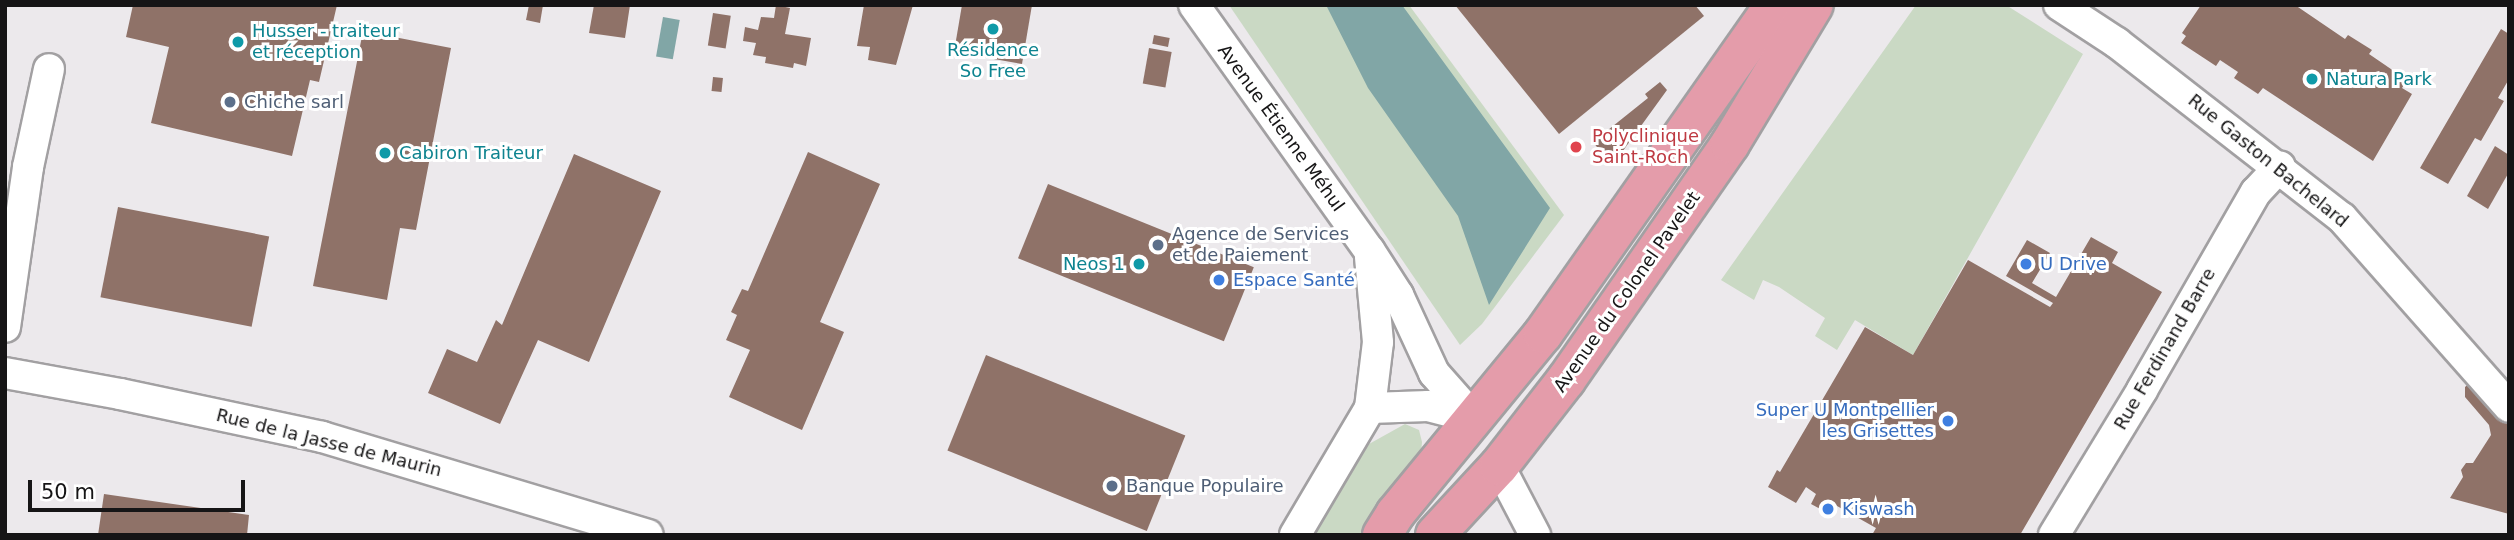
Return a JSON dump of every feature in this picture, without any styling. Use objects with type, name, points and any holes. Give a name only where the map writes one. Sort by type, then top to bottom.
[{"type":"main road","points":[[1382,535],[1395,514],[1543,334],[1774,5]]},
{"type":"main road","name":"Avenue du Colonel Pavelet","points":[[1435,535],[1499,466],[1566,380],[1730,144],[1814,5]]},
{"type":"main road","points":[[1474,418],[1499,466]]},
{"type":"street","name":"Avenue Étienne Méhul","points":[[1194,5],[1369,250],[1403,304],[1434,373],[1474,418]]},
{"type":"street","name":"Rue Gaston Bachelard","points":[[2059,5],[2117,43],[2280,166],[2343,218],[2509,407]]},
{"type":"street","points":[[5,327],[27,167],[49,69]]},
{"type":"street","name":"Rue Ferdinand Barre","points":[[2054,535],[2142,390],[2256,191],[2280,166]]},
{"type":"street","name":"Avenue Étienne Méhul","points":[[1369,250],[1378,342],[1370,408]]},
{"type":"street","name":"Rue de la Jasse de Maurin","points":[[5,373],[120,394],[322,437],[648,535]]},
{"type":"street","points":[[1295,535],[1370,408],[1428,406],[1474,418]]},
{"type":"street","points":[[1499,466],[1535,535]]},
{"type":"green space","points":[[1229,5],[1409,5],[1564,215],[1482,324],[1460,345]]},
{"type":"green space","points":[[1916,5],[2006,5],[2083,54],[1913,355],[1855,320],[1837,350],[1815,336],[1825,318],[1779,287],[1763,280],[1754,300],[1721,280]]},
{"type":"green space","points":[[1405,424],[1419,430],[1421,453],[1362,535],[1310,535],[1347,474],[1369,444]]},
{"type":"water","points":[[1326,5],[1402,5],[1550,208],[1489,305],[1458,216],[1368,88]]},
{"type":"water","points":[[663,17],[680,20],[673,59],[656,56]]},
{"type":"building","points":[[133,5],[337,5],[319,82],[310,80],[292,156],[151,123],[169,47],[126,37]]},
{"type":"building","points":[[529,5],[543,5],[540,23],[526,20]]},
{"type":"building","points":[[594,5],[630,5],[625,38],[589,33]]},
{"type":"building","points":[[776,5],[790,8],[785,34],[811,38],[806,66],[794,63],[793,68],[765,63],[766,57],[753,55],[756,43],[743,41],[745,27],[758,30],[761,17],[774,18]]},
{"type":"building","points":[[864,5],[913,5],[896,65],[868,60],[870,47],[857,46]]},
{"type":"building","name":"Résidence So Free","points":[[962,5],[1032,5],[1022,64],[954,52]]},
{"type":"building","points":[[1455,5],[1695,5],[1704,16],[1559,134]]},
{"type":"building","name":"Natura Park","points":[[2201,5],[2295,5],[2345,39],[2348,35],[2372,50],[2369,54],[2407,80],[2402,88],[2412,94],[2373,161],[2263,88],[2258,94],[2234,78],[2238,72],[2220,60],[2216,66],[2181,43],[2186,36],[2182,33]]},
{"type":"building","points":[[713,13],[731,16],[726,48],[708,46]]},
{"type":"building","points":[[2501,29],[2509,34],[2509,79],[2498,98],[2504,101],[2481,141],[2475,138],[2448,184],[2420,168]]},
{"type":"building","name":"Cabiron Traiteur","points":[[363,31],[451,48],[416,230],[400,228],[387,300],[313,286]]},
{"type":"building","points":[[1154,35],[1170,38],[1168,47],[1152,44]]},
{"type":"building","points":[[1149,48],[1172,52],[1165,87],[1143,83]]},
{"type":"building","points":[[713,77],[723,78],[721,92],[712,91]]},
{"type":"building","points":[[1660,82],[1667,90],[1612,166],[1593,142],[1648,98],[1645,94]]},
{"type":"building","points":[[2495,146],[2509,155],[2509,172],[2488,209],[2467,196]]},
{"type":"building","points":[[808,152],[880,184],[820,322],[844,332],[802,430],[729,397],[750,350],[726,340],[737,315],[731,312],[742,289],[748,291]]},
{"type":"building","points":[[574,154],[661,191],[589,362],[538,340],[500,424],[428,393],[447,349],[477,362],[496,320],[502,325]]},
{"type":"building","name":"Neos 1","points":[[1048,184],[1254,267],[1224,341],[1018,258]]},
{"type":"building","points":[[118,207],[269,236],[252,327],[100,297]]},
{"type":"building","name":"Super U Montpellier les Grisettes","points":[[2091,237],[2118,252],[2112,263],[2162,292],[2020,535],[1872,535],[1876,528],[1830,502],[1824,511],[1811,504],[1816,494],[1806,487],[1796,503],[1768,487],[1777,470],[1780,472],[1865,327],[1913,355],[1968,260],[2050,307],[2053,303],[2006,276],[2027,240],[2050,253],[2032,283],[2056,297]]},
{"type":"building","points":[[986,355],[1185,436],[1147,531],[947,450]]},
{"type":"building","points":[[2472,381],[2509,424],[2509,514],[2450,498],[2463,477],[2461,470],[2466,463],[2473,463],[2491,435],[2489,425],[2465,397],[2465,387]]},
{"type":"building","points":[[104,494],[249,515],[247,535],[98,535]]},
{"type":"place","name":"Résidence So Free","points":[[993,29]]},
{"type":"place","name":"Husser - traiteur et réception","points":[[238,42]]},
{"type":"place","name":"Natura Park","points":[[2312,79]]},
{"type":"place","name":"Chiche sarl","points":[[230,102]]},
{"type":"place","name":"Polyclinique Saint-Roch","points":[[1576,147]]},
{"type":"place","name":"Cabiron Traiteur","points":[[385,153]]},
{"type":"place","name":"Agence de Services et de Paiement","points":[[1158,245]]},
{"type":"place","name":"Neos 1","points":[[1139,264]]},
{"type":"place","name":"U Drive","points":[[2026,264]]},
{"type":"place","name":"Espace Santé","points":[[1219,280]]},
{"type":"place","name":"Super U Montpellier les Grisettes","points":[[1948,421]]},
{"type":"place","name":"Banque Populaire","points":[[1112,486]]},
{"type":"place","name":"Kiswash","points":[[1828,509]]}]
